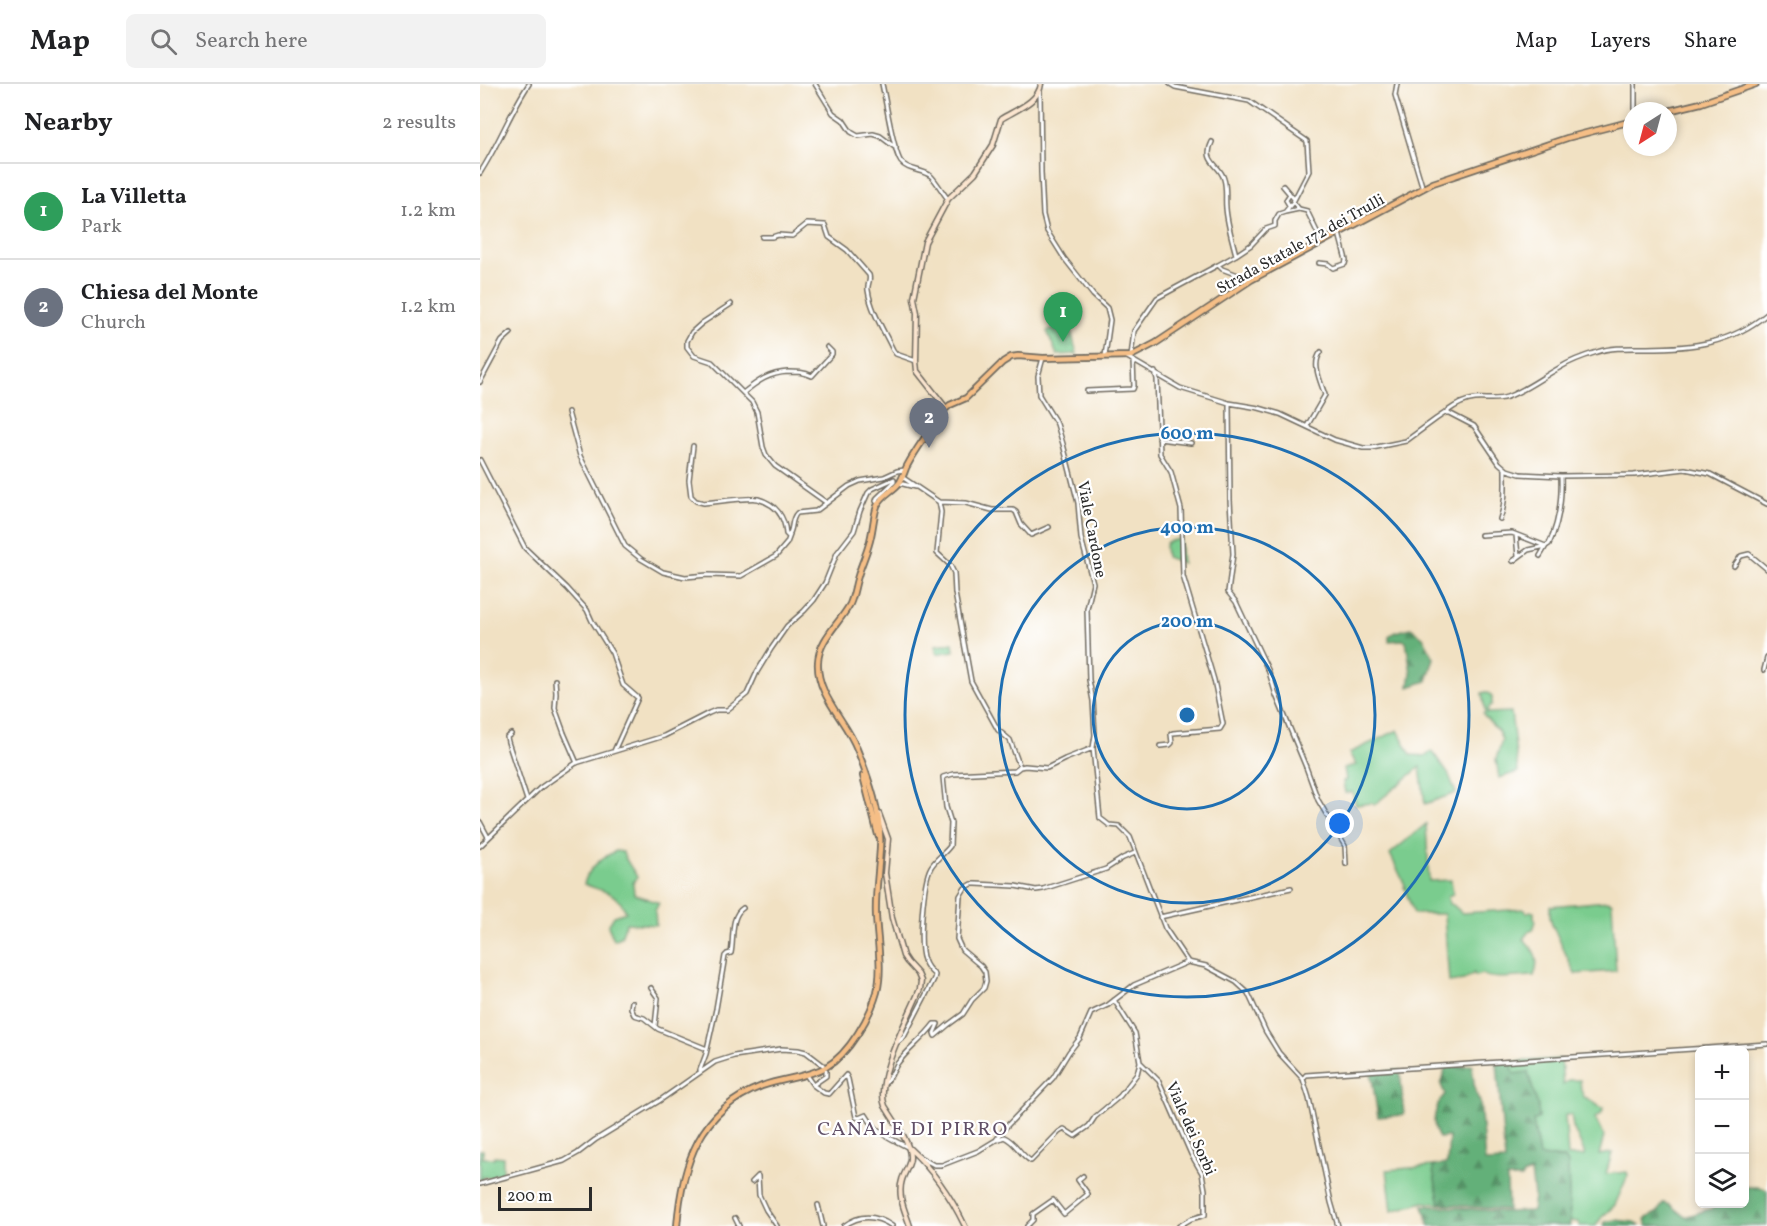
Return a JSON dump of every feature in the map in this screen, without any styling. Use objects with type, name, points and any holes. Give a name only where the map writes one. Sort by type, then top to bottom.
[{"type":"main road","points":[[1677,109],[1756,84]]},
{"type":"main road","name":"Strada Statale 172 dei Trulli","points":[[878,504],[887,492],[899,483],[905,470],[946,408],[966,398],[1006,359],[1018,356],[1130,358],[1251,280],[1433,183],[1567,138],[1623,123]]},
{"type":"main road","points":[[677,1226],[682,1185],[690,1156],[713,1118],[740,1096],[752,1090],[772,1082],[806,1075],[825,1068],[843,1053],[861,1028],[876,997],[880,974],[876,897],[882,835],[877,811],[854,742],[841,717],[828,699],[818,674],[818,662],[819,651],[824,641],[851,602],[870,541],[878,504]]},
{"type":"main road","points":[[854,742],[878,835],[882,835]]},
{"type":"street","points":[[480,173],[490,159],[515,105],[529,84]]},
{"type":"street","points":[[814,84],[833,113],[843,120],[851,132],[858,136],[873,134],[880,136],[896,148]]},
{"type":"street","points":[[882,84],[896,148],[902,164],[911,169],[923,171],[931,177],[948,199]]},
{"type":"street","points":[[1041,84],[1043,215],[1047,231],[1064,258],[1093,295],[1107,308],[1110,320],[1105,358]]},
{"type":"street","points":[[1170,84],[1175,87],[1249,101],[1307,141],[1309,171],[1294,201],[1285,212]]},
{"type":"street","points":[[1397,84],[1395,95],[1423,189]]},
{"type":"street","points":[[1635,84],[1635,102]]},
{"type":"street","points":[[946,408],[917,371],[917,313],[914,298],[925,242],[948,199],[975,173],[993,145],[1001,119],[1035,98],[1040,91]]},
{"type":"street","points":[[1212,142],[1210,157],[1223,176],[1226,207],[1236,255]]},
{"type":"street","points":[[1283,186],[1299,209]]},
{"type":"street","points":[[1289,205],[1286,200],[1290,194]]},
{"type":"street","points":[[1087,391],[1133,389],[1130,358],[1134,331],[1157,298],[1251,245],[1266,229],[1275,226],[1279,214],[1299,209],[1307,212],[1322,242]]},
{"type":"street","points":[[762,237],[792,236],[807,224],[825,225],[829,237],[847,250],[869,275],[871,279],[868,288],[877,319],[893,350],[896,354],[916,361]]},
{"type":"street","points":[[1319,263],[1328,264],[1333,268],[1345,264],[1339,233]]},
{"type":"street","points":[[1218,265],[1222,269],[1251,280]]},
{"type":"street","points":[[731,304],[692,332],[687,341],[687,347],[694,356],[712,362],[756,407],[763,447],[775,466],[827,503]]},
{"type":"street","points":[[1130,358],[1180,388],[1229,403],[1280,414],[1350,445],[1372,448],[1411,439],[1445,413],[1461,404],[1474,399],[1497,400],[1507,397],[1564,365],[1599,351],[1696,346],[1739,333],[1757,323],[1767,314]]},
{"type":"street","points":[[480,382],[502,341],[511,333]]},
{"type":"street","points":[[743,393],[770,374],[799,371],[812,376],[832,354],[827,347]]},
{"type":"street","points":[[1307,426],[1325,394],[1319,381],[1317,364],[1318,356],[1322,352]]},
{"type":"street","name":"Viale Cardone","points":[[1043,358],[1038,376],[1039,395],[1057,424],[1063,444],[1078,503],[1081,538],[1092,573],[1093,583],[1087,609],[1089,680],[1093,701],[1095,735],[1093,748],[1100,818],[1109,825],[1119,826],[1130,837],[1135,853]]},
{"type":"street","points":[[1155,372],[1160,454],[1174,481],[1181,509],[1185,581],[1223,724],[1220,729],[1173,733],[1170,746],[1160,746]]},
{"type":"street","points":[[1229,403],[1233,554],[1228,592],[1236,602],[1269,672],[1318,800],[1345,846],[1346,864]]},
{"type":"street","points":[[568,412],[580,456],[626,546],[641,559],[663,572],[685,577],[741,576],[776,556],[787,543],[793,519],[797,513],[816,511],[849,486],[860,481],[884,477],[905,470]]},
{"type":"street","points":[[1445,413],[1452,414],[1474,426],[1499,463],[1505,469],[1520,474],[1634,475],[1694,470],[1710,474],[1767,504]]},
{"type":"street","points":[[1159,439],[1191,443]]},
{"type":"street","points":[[693,446],[689,480],[691,496],[696,501],[704,503],[757,499],[778,510],[784,520],[786,534],[790,535]]},
{"type":"street","points":[[480,460],[525,548],[587,610],[612,653],[623,685],[638,698],[614,751]]},
{"type":"street","points":[[1500,519],[1505,494],[1505,469]]},
{"type":"street","points":[[1540,556],[1550,541],[1558,516],[1562,499],[1561,476]]},
{"type":"street","points":[[902,477],[939,502],[966,503],[992,510],[1013,510],[1031,535],[1049,527]]},
{"type":"street","points":[[480,846],[540,788],[577,763],[664,736],[716,710],[727,710],[747,694],[757,672],[786,626],[804,611],[825,584],[837,553],[854,531],[868,493],[894,479],[894,482],[877,498],[878,504]]},
{"type":"street","points":[[899,483],[920,488]]},
{"type":"street","points":[[939,502],[941,512],[937,553],[950,565],[954,573],[955,593],[971,681],[998,730],[1010,740],[1020,767]]},
{"type":"street","points":[[1481,535],[1506,533],[1546,546]]},
{"type":"street","points":[[1516,535],[1518,556]]},
{"type":"street","points":[[1513,561],[1528,550],[1546,546]]},
{"type":"street","points":[[1734,566],[1741,556],[1749,554],[1767,568]]},
{"type":"street","points":[[1764,670],[1767,658]]},
{"type":"street","points":[[555,680],[555,708],[577,763]]},
{"type":"street","points":[[511,734],[507,737],[508,742],[527,800]]},
{"type":"street","points":[[898,1042],[903,1037],[935,975],[923,959],[921,943],[925,889],[930,870],[950,846],[951,823],[946,807],[943,779],[945,775],[1015,771],[1020,767],[1047,768],[1093,748]]},
{"type":"street","points":[[480,822],[489,837]]},
{"type":"street","points":[[882,835],[888,842],[885,873],[892,918],[903,956],[921,981],[920,989],[886,1069],[882,1099],[909,1148],[910,1158],[900,1189],[910,1226]]},
{"type":"street","points":[[884,1084],[904,1055],[934,1024],[938,1024],[933,1033],[936,1036],[963,1014],[984,988],[985,972],[962,950],[957,939],[958,901],[965,888],[972,884],[1043,889],[1106,869],[1135,853],[1160,916],[1188,962]]},
{"type":"street","points":[[1160,916],[1292,888]]},
{"type":"street","points":[[700,1072],[723,978],[725,956],[731,953],[736,913],[743,908]]},
{"type":"street","points":[[996,1140],[1053,1078],[1080,1038],[1091,1012],[1114,1000],[1134,984],[1188,962],[1206,966],[1236,982],[1248,993],[1266,1032],[1303,1079],[1330,1202],[1338,1226]]},
{"type":"street","points":[[651,988],[658,998],[655,1026]]},
{"type":"street","points":[[918,1156],[934,1165],[942,1166],[1004,1137],[1009,1139],[1024,1157],[1031,1161],[1059,1132],[1064,1129],[1075,1136],[1089,1126],[1095,1117],[1120,1096],[1137,1074],[1140,1062],[1135,1033],[1114,1000]]},
{"type":"street","points":[[632,1002],[631,1008],[634,1014],[644,1018],[658,1029],[707,1049]]},
{"type":"street","points":[[1303,1079],[1306,1075],[1767,1044]]},
{"type":"street","points":[[480,1184],[564,1161],[659,1101],[715,1062],[781,1049],[806,1052],[822,1065]]},
{"type":"street","name":"Viale dei Sorbi","points":[[1140,1062],[1159,1081],[1191,1154],[1202,1173],[1205,1215],[1179,1226]]},
{"type":"street","points":[[813,1085],[824,1078],[826,1071]]},
{"type":"street","points":[[806,1075],[813,1085],[829,1094],[846,1075],[856,1117],[867,1115],[873,1126],[892,1141],[909,1148],[918,1156],[935,1175],[965,1226]]},
{"type":"street","points":[[752,1182],[758,1176],[759,1195],[777,1226]]},
{"type":"street","points":[[1027,1226],[1033,1220],[1033,1214],[1053,1200],[1064,1214],[1088,1194],[1078,1180],[1083,1176]]},
{"type":"street","points":[[818,1205],[823,1226]]},
{"type":"street","points":[[844,1226],[849,1222],[874,1217],[892,1226]]},
{"type":"street","points":[[735,1218],[739,1226]]},
{"type":"green space","points":[[1069,324],[1077,354],[1057,355],[1047,331]]},
{"type":"green space","points":[[1180,539],[1182,563],[1166,557],[1165,546],[1167,542]]},
{"type":"green space","points":[[1411,628],[1423,637],[1434,658],[1427,681],[1409,687],[1411,673],[1406,641],[1389,641],[1389,636]]},
{"type":"green space","points":[[953,643],[954,651],[937,654],[935,645]]},
{"type":"green space","points":[[1485,692],[1492,697],[1492,704],[1487,713],[1511,712],[1518,772],[1499,778],[1496,759],[1502,740],[1498,731],[1483,714],[1485,712],[1482,693]]},
{"type":"green space","points":[[1398,730],[1411,755],[1426,756],[1432,751],[1449,775],[1456,793],[1425,804],[1420,767],[1374,805],[1373,803],[1356,805],[1352,792],[1345,793],[1343,781],[1346,780],[1344,768],[1356,765],[1349,753]]},
{"type":"green space","points":[[1426,824],[1429,881],[1451,880],[1453,894],[1448,896],[1449,904],[1462,913],[1525,909],[1527,913],[1534,912],[1536,921],[1533,930],[1530,930],[1523,939],[1536,956],[1537,965],[1534,976],[1499,978],[1482,974],[1475,976],[1474,973],[1464,980],[1449,982],[1444,914],[1414,914],[1405,885],[1390,854]]},
{"type":"green space","points":[[616,851],[623,852],[637,877],[633,883],[634,894],[659,903],[655,911],[656,925],[626,923],[621,937],[614,940],[608,926],[614,916],[626,912],[614,896],[584,884],[596,864]]},
{"type":"green space","points":[[1608,901],[1612,903],[1616,971],[1575,974],[1552,924],[1550,906]]},
{"type":"green space","points":[[1561,1059],[1563,1085],[1569,1080],[1580,1080],[1584,1097],[1603,1108],[1602,1113],[1595,1118],[1604,1136],[1599,1155],[1612,1153],[1606,1174],[1627,1172],[1628,1175],[1615,1205],[1596,1226],[1580,1226],[1578,1222],[1570,1221],[1568,1164],[1564,1158],[1539,1156],[1533,1121],[1538,1107],[1528,1073],[1513,1074],[1511,1062]],"holes":[[[1565,1115],[1571,1115],[1573,1127],[1584,1156],[1568,1156]]]},
{"type":"green space","points":[[1511,1062],[1514,1074],[1528,1072],[1538,1107],[1539,1118],[1533,1121],[1539,1156],[1564,1158],[1568,1164],[1570,1226],[1429,1226],[1423,1205],[1506,1212],[1532,1211],[1534,1196],[1531,1172],[1522,1175],[1522,1178],[1507,1178],[1508,1210],[1440,1204],[1433,1171],[1433,1166],[1447,1164],[1449,1137],[1439,1138],[1434,1121],[1436,1109],[1445,1094],[1441,1085],[1445,1067],[1472,1065],[1475,1091],[1480,1102],[1485,1162],[1505,1161],[1497,1063]]},
{"type":"green space","points":[[1400,1070],[1404,1115],[1378,1117],[1371,1072]]},
{"type":"green space","points":[[480,1150],[483,1150],[483,1158],[503,1157],[503,1175],[494,1174],[493,1178],[483,1177],[483,1180],[480,1180]]},
{"type":"green space","points":[[1433,1166],[1440,1204],[1424,1202],[1392,1211],[1387,1170]]},
{"type":"green space","points":[[1749,1187],[1760,1187],[1767,1190],[1767,1226],[1647,1226],[1645,1219],[1658,1212],[1663,1203],[1670,1205],[1685,1217],[1713,1208],[1749,1208]]},
{"type":"green space","points":[[1616,1220],[1634,1222],[1640,1226],[1604,1226],[1605,1222]]},
{"type":"place","name":"La Villetta","points":[[1063,342]]},
{"type":"place","name":"Chiesa del Monte","points":[[929,448]]},
{"type":"district","name":"CANALE DI PIRRO","points":[[913,1128]]}]
